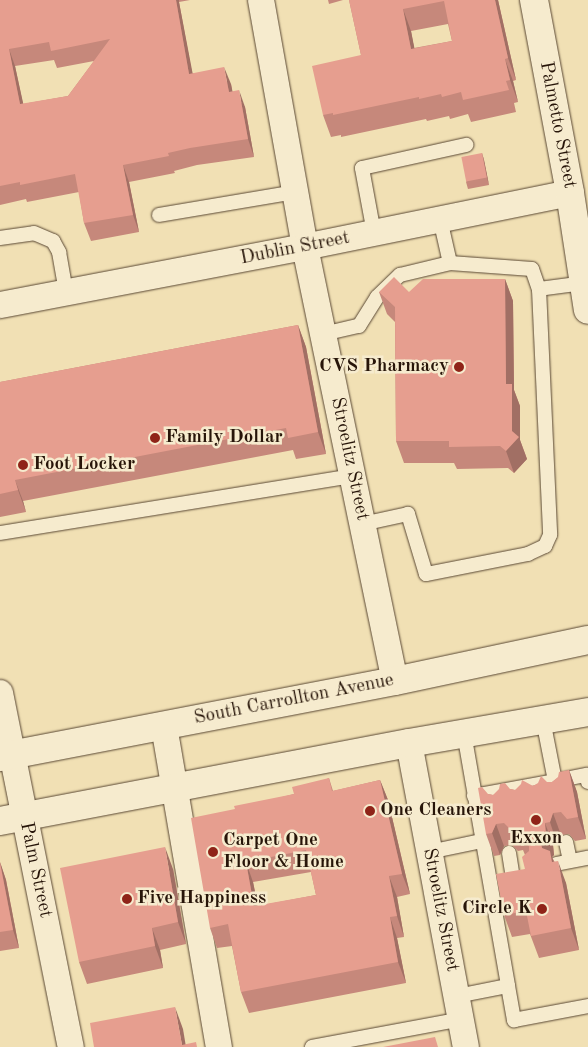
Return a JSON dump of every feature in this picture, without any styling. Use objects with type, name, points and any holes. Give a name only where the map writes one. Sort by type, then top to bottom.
[{"type":"main road","name":"Palmetto Street","points":[[534,0],[579,189],[584,283],[588,310]]},
{"type":"main road","name":"South Carrollton Avenue","points":[[6,756],[394,681],[588,640]]},
{"type":"main road","points":[[12,819],[409,743],[588,712]]},
{"type":"street","name":"Stroelitz Street","points":[[261,0],[305,247],[394,681]]},
{"type":"street","name":"Dublin Street","points":[[0,305],[440,220],[579,189]]},
{"type":"street","name":"Palm Street","points":[[0,694],[12,819],[71,1047]]},
{"type":"street","points":[[164,726],[173,789],[219,1047]]},
{"type":"street","name":"Stroelitz Street","points":[[409,743],[466,1047]]},
{"type":"lane","points":[[374,233],[362,168],[466,145]]},
{"type":"lane","points":[[159,215],[295,192]]},
{"type":"lane","points":[[440,220],[450,263]]},
{"type":"lane","points":[[0,238],[34,233],[53,241],[59,252],[66,292]]},
{"type":"lane","points":[[323,334],[359,326],[378,297],[400,275],[450,263],[532,269],[539,289],[550,535],[545,546],[528,554],[426,574],[408,514],[362,524]]},
{"type":"lane","points":[[539,289],[584,283]]},
{"type":"lane","points":[[0,533],[352,476]]},
{"type":"lane","points":[[543,720],[558,796]]},
{"type":"lane","points":[[464,733],[481,841],[514,1020],[588,1006]]},
{"type":"lane","points":[[474,796],[587,775],[588,782]]},
{"type":"lane","points":[[537,785],[540,799]]},
{"type":"lane","points":[[518,788],[521,803]]},
{"type":"lane","points":[[496,792],[499,808]]},
{"type":"lane","points":[[429,852],[481,841]]},
{"type":"lane","points":[[566,842],[570,861]]},
{"type":"lane","points":[[509,853],[512,873]]},
{"type":"lane","points":[[556,864],[588,858]]},
{"type":"lane","points":[[488,878],[529,870]]},
{"type":"lane","points":[[312,1047],[459,1008],[508,986]]},
{"type":"building","points":[[0,0],[176,0],[189,74],[224,67],[229,92],[239,90],[248,139],[190,148],[168,153],[169,156],[123,165],[133,215],[84,223],[75,174],[20,185],[20,182],[0,186]],"holes":[[[110,39],[68,96],[20,104],[9,49],[49,42],[51,51]]]},
{"type":"building","points":[[349,0],[495,0],[508,58],[505,59],[510,80],[506,81],[509,90],[463,100],[461,92],[442,97],[441,94],[333,115],[333,113],[323,115],[312,66],[361,55]],"holes":[[[444,1],[452,41],[411,49],[403,9]]]},
{"type":"building","points":[[482,153],[487,178],[466,182],[461,157]]},
{"type":"building","name":"CVS Pharmacy","points":[[394,277],[409,292],[423,279],[505,279],[506,384],[512,384],[512,431],[519,437],[506,451],[500,446],[449,447],[449,441],[396,441],[395,307],[379,292]]},
{"type":"building","points":[[298,325],[318,432],[288,438],[286,428],[15,480],[18,490],[0,494],[0,382]]},
{"type":"building","points":[[569,770],[578,817],[567,819],[561,812],[553,813],[550,822],[545,823],[546,833],[540,840],[542,848],[550,851],[552,862],[558,861],[571,928],[531,936],[526,911],[504,915],[496,874],[525,869],[522,857],[529,851],[529,846],[524,840],[519,840],[517,828],[510,829],[504,823],[496,824],[492,833],[486,834],[478,788],[482,787],[488,794],[493,795],[499,789],[500,784],[505,783],[510,789],[515,790],[522,780],[533,786],[538,783],[541,776],[547,782],[552,782],[558,777],[559,772]]},
{"type":"building","points":[[329,778],[332,791],[380,780],[402,874],[389,876],[397,916],[390,917],[398,962],[241,992],[228,924],[210,928],[191,818],[235,809],[234,806],[294,794],[292,787]],"holes":[[[306,850],[316,895],[254,906],[246,862]]]},
{"type":"building","points":[[165,847],[178,922],[152,928],[155,946],[79,962],[60,868]]},
{"type":"building","points":[[0,863],[13,930],[0,932]]},
{"type":"building","points":[[175,1007],[182,1045],[196,1042],[197,1047],[94,1047],[90,1023]]},
{"type":"building","points":[[435,1037],[438,1047],[383,1047]]},
{"type":"place","name":"CVS Pharmacy","points":[[459,367]]},
{"type":"place","name":"Family Dollar","points":[[155,438]]},
{"type":"place","name":"Foot Locker","points":[[23,465]]},
{"type":"place","name":"One Cleaners","points":[[370,811]]},
{"type":"place","name":"Exxon","points":[[536,820]]},
{"type":"place","name":"Carpet One Floor & Home","points":[[213,852]]},
{"type":"place","name":"Five Happiness","points":[[127,899]]},
{"type":"place","name":"Circle K","points":[[542,909]]}]
